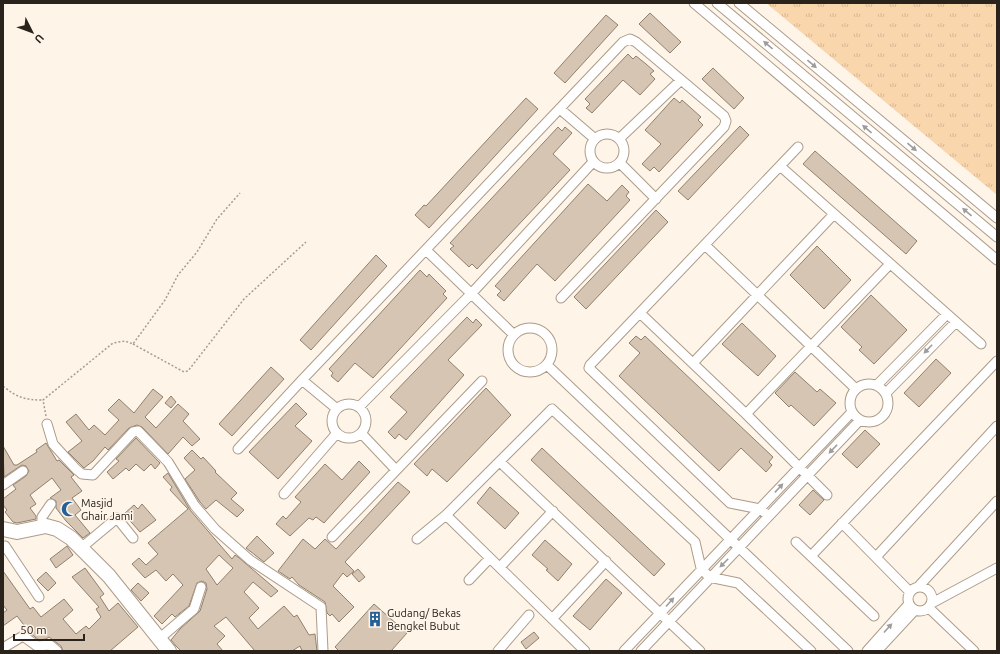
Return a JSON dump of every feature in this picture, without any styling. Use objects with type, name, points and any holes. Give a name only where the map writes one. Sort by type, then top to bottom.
[{"type":"main road","points":[[10,530],[42,527],[57,529],[71,538],[109,576],[168,651]]},
{"type":"street","points":[[694,3],[997,260]]},
{"type":"street","points":[[717,3],[997,237]]},
{"type":"street","points":[[739,3],[996,216],[984,226]]},
{"type":"street","points":[[238,449],[623,42],[630,39],[636,42],[724,116],[726,121],[724,127],[561,298]]},
{"type":"street","points":[[619,139],[681,80]]},
{"type":"street","points":[[560,109],[595,139]]},
{"type":"street","points":[[611,134],[619,139],[624,146],[624,155],[620,163],[612,168],[603,168],[593,162],[591,147],[595,139],[602,135],[611,134]]},
{"type":"street","points":[[769,516],[760,509],[730,503],[590,372],[590,365],[798,147]]},
{"type":"street","points":[[359,407],[471,294],[593,162]]},
{"type":"street","points":[[620,163],[656,199]]},
{"type":"street","points":[[780,166],[981,344]]},
{"type":"street","points":[[693,363],[834,214]]},
{"type":"street","points":[[705,245],[856,389]]},
{"type":"street","points":[[426,250],[513,334]]},
{"type":"street","points":[[746,414],[890,264]]},
{"type":"street","points":[[640,312],[746,414],[827,495]]},
{"type":"street","points":[[878,386],[947,314]]},
{"type":"street","points":[[886,393],[956,322]]},
{"type":"street","points":[[535,327],[545,333],[552,343],[552,354],[547,365],[537,371],[525,372],[514,367],[508,356],[508,345],[513,334],[523,328],[535,327]]},
{"type":"street","points":[[811,556],[997,361]]},
{"type":"street","points":[[547,365],[848,651]]},
{"type":"street","points":[[302,380],[336,409]]},
{"type":"street","points":[[332,537],[482,381]]},
{"type":"street","points":[[870,384],[878,386],[886,393],[889,403],[886,413],[879,420],[870,423],[860,420],[852,412],[850,404],[851,396],[856,389],[862,385],[870,384]]},
{"type":"street","points":[[351,404],[359,407],[365,414],[366,424],[361,433],[354,437],[345,437],[337,433],[332,426],[332,417],[336,409],[343,405],[351,404]]},
{"type":"street","points":[[416,539],[446,515],[552,409],[695,542],[701,568],[709,577],[738,582],[811,651]]},
{"type":"street","points":[[624,651],[701,568],[730,540],[852,412]]},
{"type":"street","points":[[641,651],[709,577],[739,548],[860,420]]},
{"type":"street","points":[[47,424],[53,444],[76,470],[82,474],[93,475],[133,432],[138,432],[168,462],[195,506],[216,529],[250,560],[321,607],[323,651]]},
{"type":"street","points":[[876,557],[997,426]]},
{"type":"street","points":[[284,494],[337,433]]},
{"type":"street","points":[[361,433],[396,470]]},
{"type":"street","points":[[500,462],[700,651]]},
{"type":"street","points":[[3,485],[23,471]]},
{"type":"street","points":[[997,501],[914,589],[908,600],[912,607],[923,611],[997,568]]},
{"type":"street","points":[[42,527],[42,517],[51,504]]},
{"type":"street","points":[[500,567],[553,511]]},
{"type":"street","points":[[446,515],[585,651]]},
{"type":"street","points":[[81,548],[117,518],[133,538]]},
{"type":"street","points":[[842,523],[876,557],[914,589],[926,588],[930,590],[932,594],[931,605],[974,651]]},
{"type":"street","points":[[10,530],[4,547],[39,596]]},
{"type":"street","points":[[796,542],[874,616]]},
{"type":"street","points":[[469,580],[490,558]]},
{"type":"street","points":[[552,619],[606,561]]},
{"type":"street","points":[[159,639],[194,609],[201,587]]},
{"type":"street","points":[[867,651],[912,607]]},
{"type":"street","points":[[877,651],[912,607]]},
{"type":"street","points":[[498,651],[529,615]]},
{"type":"street","points":[[3,648],[23,636],[37,646],[50,645],[56,651]]},
{"type":"path","points":[[133,344],[165,300],[178,275],[197,252],[217,219],[240,193]]},
{"type":"path","points":[[3,386],[14,395],[26,400],[43,400],[113,343],[125,341],[184,372],[188,371],[241,303],[306,242]]},
{"type":"path","points":[[43,400],[47,424]]},
{"type":"green space","points":[[766,3],[997,3],[997,195]]},
{"type":"building","points":[[650,13],[681,42],[670,53],[639,24]]},
{"type":"building","points":[[606,15],[618,25],[565,83],[554,73]]},
{"type":"building","points":[[628,54],[633,59],[636,56],[654,71],[650,74],[655,79],[640,95],[623,80],[592,113],[586,108],[590,104],[585,99]]},
{"type":"building","points":[[713,68],[744,98],[734,109],[702,79]]},
{"type":"building","points":[[526,98],[538,109],[429,228],[415,215],[424,205],[426,206]]},
{"type":"building","points":[[674,98],[680,103],[682,100],[701,117],[698,120],[703,125],[659,172],[654,167],[650,171],[642,164],[661,144],[645,130]]},
{"type":"building","points":[[740,126],[749,135],[688,200],[678,191]]},
{"type":"building","points":[[558,127],[562,131],[565,127],[572,133],[553,154],[570,170],[477,269],[472,264],[469,267],[450,249],[454,246],[450,243]]},
{"type":"building","points":[[815,151],[917,241],[906,254],[803,164]]},
{"type":"building","points":[[588,184],[607,201],[622,185],[629,192],[626,196],[630,200],[555,281],[537,264],[504,301],[497,295],[501,291],[495,286]]},
{"type":"building","points":[[656,210],[668,222],[586,309],[574,297]]},
{"type":"building","points":[[817,246],[851,280],[824,309],[790,275]]},
{"type":"building","points":[[376,255],[387,266],[311,350],[300,340]]},
{"type":"building","points":[[420,270],[427,277],[429,274],[446,291],[443,294],[447,298],[373,378],[355,363],[338,382],[331,376],[333,373],[329,369]]},
{"type":"building","points":[[871,295],[907,330],[874,364],[859,350],[862,347],[841,327]]},
{"type":"building","points":[[467,317],[473,323],[476,319],[482,325],[448,360],[464,375],[406,440],[399,434],[395,439],[388,432],[407,412],[390,397]]},
{"type":"building","points":[[742,323],[776,356],[758,376],[722,344]]},
{"type":"building","points":[[636,336],[641,340],[645,336],[773,457],[769,462],[772,465],[766,472],[741,448],[719,471],[619,376],[640,353],[629,343]]},
{"type":"building","points":[[936,359],[951,373],[919,407],[904,393]]},
{"type":"building","points":[[271,367],[284,379],[232,436],[219,424]]},
{"type":"building","points":[[795,372],[817,392],[820,389],[836,403],[814,426],[791,405],[789,407],[775,393]]},
{"type":"building","points":[[486,388],[511,415],[447,482],[432,469],[427,476],[414,464]]},
{"type":"building","points":[[153,389],[163,397],[145,417],[156,428],[178,404],[189,414],[183,421],[200,439],[192,446],[183,437],[168,454],[142,427],[137,425],[129,428],[108,450],[105,447],[93,461],[84,468],[68,452],[82,441],[66,422],[76,414],[89,430],[94,425],[105,435],[119,420],[108,410],[119,399],[134,413]]},
{"type":"building","points":[[171,396],[176,402],[171,408],[165,403]]},
{"type":"building","points":[[296,403],[307,414],[295,426],[312,441],[278,479],[249,452]]},
{"type":"building","points":[[865,430],[880,444],[857,468],[842,454]]},
{"type":"building","points":[[136,438],[160,463],[155,469],[151,464],[144,471],[136,464],[129,471],[126,468],[113,479],[107,472],[119,461],[116,459]]},
{"type":"building","points":[[46,443],[57,461],[59,460],[74,475],[71,477],[82,491],[72,498],[81,510],[75,515],[90,533],[83,538],[66,521],[56,508],[56,501],[50,498],[61,490],[52,478],[30,495],[36,504],[30,508],[36,516],[36,519],[17,523],[13,522],[5,512],[7,510],[3,505],[3,499],[16,489],[13,485],[26,476],[29,471],[26,466],[22,465],[4,477],[3,446],[14,465],[17,465],[37,452],[36,450]]},
{"type":"building","points":[[542,448],[665,564],[654,576],[531,460]]},
{"type":"building","points":[[192,450],[201,459],[203,457],[216,471],[215,472],[237,493],[231,499],[244,510],[237,517],[216,500],[206,509],[200,502],[185,479],[195,470],[184,458]]},
{"type":"building","points":[[359,461],[370,472],[324,523],[316,517],[313,520],[309,518],[290,536],[276,524],[283,516],[286,519],[301,502],[295,497],[325,464],[342,480]]},
{"type":"building","points":[[168,473],[190,510],[232,559],[235,555],[238,557],[278,591],[271,597],[253,582],[244,592],[259,608],[249,618],[258,629],[284,606],[294,617],[297,615],[309,635],[315,634],[317,651],[302,651],[300,646],[292,651],[255,651],[226,617],[214,626],[225,636],[217,644],[223,651],[181,651],[176,646],[171,640],[180,629],[200,611],[207,589],[206,583],[202,581],[197,583],[189,606],[175,617],[172,614],[162,624],[154,616],[183,585],[173,574],[166,581],[156,570],[145,578],[132,564],[139,558],[146,565],[158,554],[148,543],[188,509],[170,490],[172,487],[163,477]],"holes":[[[219,555],[233,568],[217,585],[206,569]]]},
{"type":"building","points":[[398,482],[410,492],[345,562],[354,571],[347,577],[343,573],[333,586],[354,607],[339,622],[332,614],[330,616],[327,613],[325,602],[299,585],[292,577],[290,579],[278,571],[303,539],[315,549],[325,539],[336,549]]},
{"type":"building","points":[[490,487],[519,513],[505,529],[477,503]]},
{"type":"building","points":[[813,490],[824,500],[810,515],[799,505]]},
{"type":"building","points":[[142,504],[156,520],[140,532],[124,514],[134,505],[138,509]]},
{"type":"building","points":[[257,536],[274,553],[264,562],[246,548]]},
{"type":"building","points":[[545,540],[572,564],[558,581],[546,570],[548,569],[532,555]]},
{"type":"building","points":[[67,546],[73,555],[56,568],[50,559]]},
{"type":"building","points":[[85,568],[104,594],[100,597],[109,611],[118,603],[138,627],[110,651],[63,651],[61,646],[49,637],[39,640],[30,633],[17,616],[3,626],[3,613],[7,610],[3,605],[3,571],[30,609],[33,607],[41,617],[64,599],[73,610],[63,619],[76,634],[86,626],[89,629],[101,617],[96,609],[99,607],[72,577]]},
{"type":"building","points":[[358,569],[365,577],[359,582],[352,574]]},
{"type":"building","points":[[46,572],[56,583],[48,591],[37,580]]},
{"type":"building","points":[[606,579],[622,593],[590,630],[573,616]]},
{"type":"building","points":[[138,583],[149,593],[141,601],[131,590]]},
{"type":"building","name":"Gudang/ Bekas Bengkel Bubut","points":[[374,604],[407,633],[391,651],[339,651],[335,647]]},
{"type":"building","points":[[534,632],[539,638],[526,649],[521,642]]},
{"type":"place","name":"Masjid Ghair Jami","points":[[69,509]]},
{"type":"place","name":"Gudang/ Bekas Bengkel Bubut","points":[[375,619]]}]
